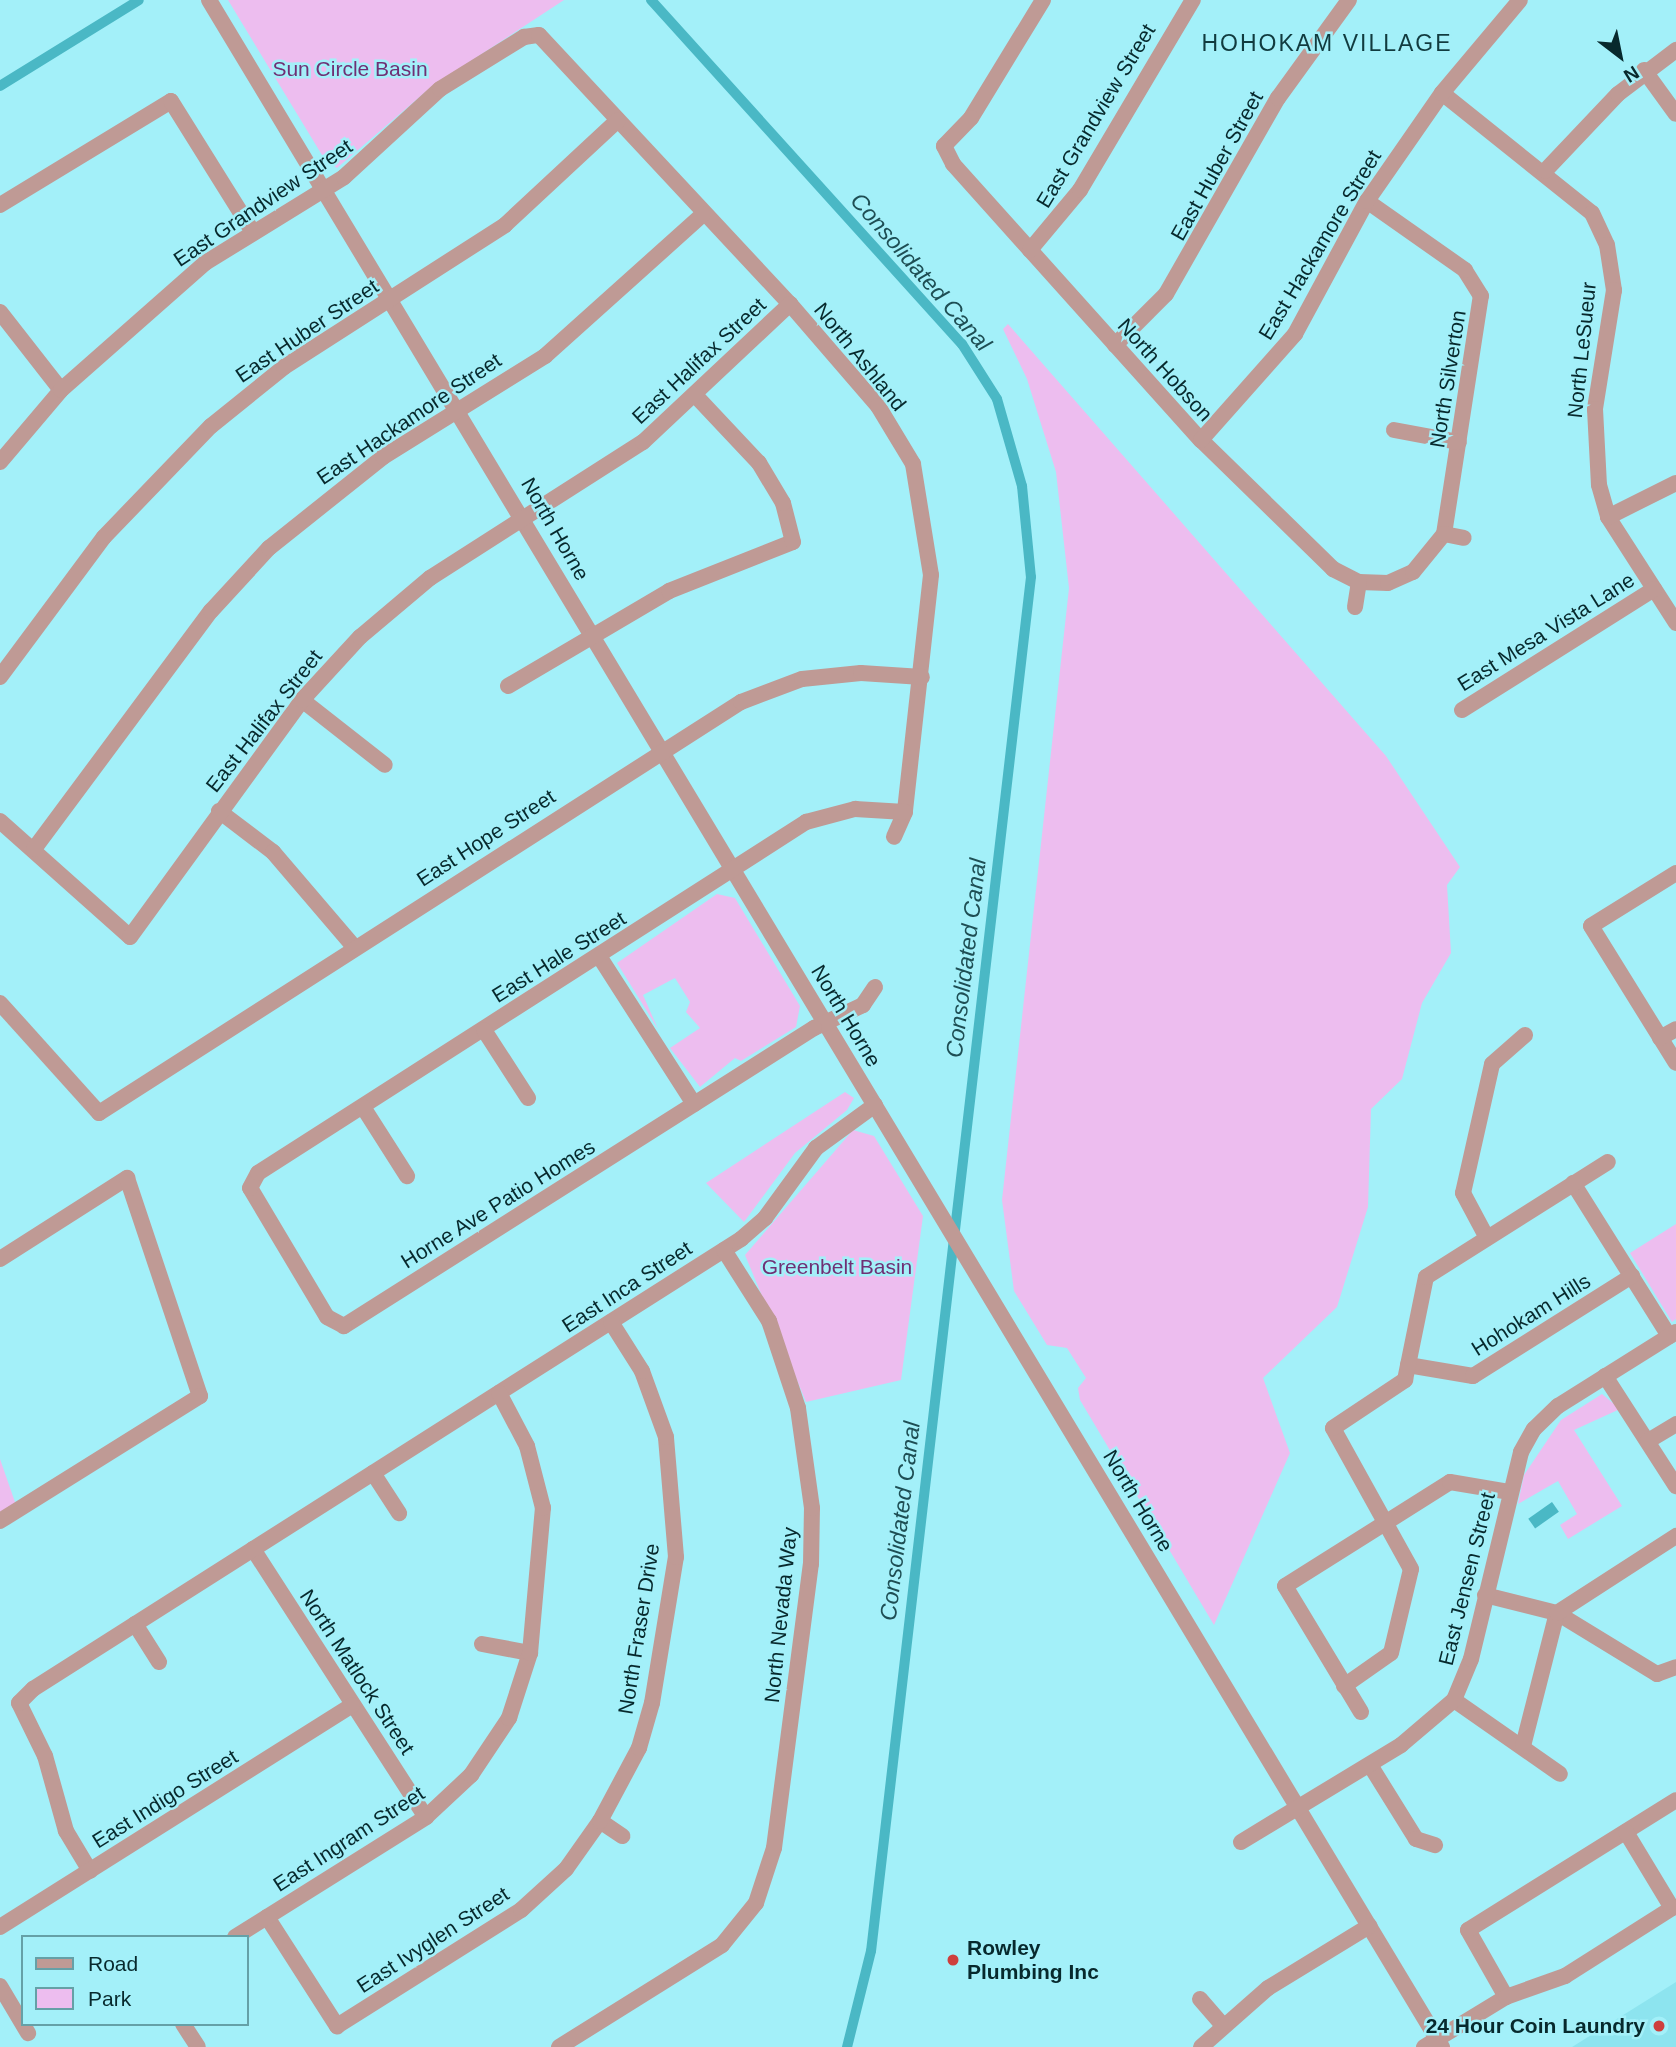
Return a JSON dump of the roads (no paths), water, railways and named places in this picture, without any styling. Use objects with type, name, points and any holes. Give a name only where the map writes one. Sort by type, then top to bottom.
[{"type":"street","name":"North Hobson","points":[[1043,0],[991,89],[944,146],[1030,250],[1201,440],[1333,569],[1359,582]]},
{"type":"street","name":"East Grandview Street","points":[[1030,250],[1080,190],[1193,0]]},
{"type":"street","name":"East Huber Street","points":[[1115,345],[1166,294],[1278,98],[1348,0]]},
{"type":"street","name":"East Hackamore Street","points":[[1201,440],[1295,334],[1367,201],[1442,93],[1520,0]]},
{"type":"street","name":"North Horne","points":[[214,2],[1299,1808],[1369,1926],[1434,2044]]},
{"type":"street","name":"East Grandview Street","points":[[0,462],[61,390],[144,313],[253,232],[327,188],[381,147],[440,89],[524,37],[539,35]]},
{"type":"street","name":"North Ashland","points":[[539,35],[702,214],[790,304],[878,406],[913,464],[931,575],[922,677],[905,812],[894,837]]},
{"type":"street","points":[[1545,172],[1644,70],[1676,50]]},
{"type":"street","points":[[1644,70],[1676,114]]},
{"type":"street","name":"North LeSueur","points":[[1442,93],[1545,172],[1592,213],[1606,245],[1614,290],[1594,446],[1608,517],[1654,589]]},
{"type":"street","points":[[0,205],[171,100],[253,232]]},
{"type":"street","name":"East Huber Street","points":[[0,677],[147,488],[284,367],[505,225],[618,120]]},
{"type":"street","name":"North Silverton","points":[[1359,582],[1388,583],[1413,572],[1444,534],[1481,296],[1465,270],[1367,201]]},
{"type":"street","name":"East Hackamore Street","points":[[34,849],[211,611],[269,548],[345,483],[545,356],[702,214]]},
{"type":"street","name":"East Halifax Street","points":[[34,849],[130,937],[302,700],[359,637],[430,578],[643,442],[790,304]]},
{"type":"street","points":[[0,312],[61,390]]},
{"type":"street","points":[[508,686],[592,634],[698,577],[793,542],[783,503],[759,463],[695,395]]},
{"type":"street","points":[[1394,430],[1459,442]]},
{"type":"street","points":[[1608,517],[1676,483]]},
{"type":"street","points":[[1444,534],[1464,538]]},
{"type":"street","points":[[1355,607],[1359,582]]},
{"type":"street","name":"East Mesa Vista Lane","points":[[1462,710],[1654,589],[1676,623]]},
{"type":"street","name":"East Hope Street","points":[[0,1003],[99,1113],[661,749],[741,702],[802,679],[861,673],[922,677]]},
{"type":"street","points":[[302,700],[385,765]]},
{"type":"street","name":"East Hale Street","points":[[250,1182],[806,822],[855,809],[905,812]]},
{"type":"street","points":[[219,811],[293,872],[355,948]]},
{"type":"street","points":[[0,821],[34,849]]},
{"type":"street","points":[[1676,873],[1591,926],[1676,1063]]},
{"type":"street","points":[[599,956],[694,1104]]},
{"type":"street","name":"Horne Ave Patio Homes","points":[[250,1182],[338,1327],[694,1104],[863,1005],[875,987]]},
{"type":"street","points":[[1660,1038],[1676,1029]]},
{"type":"street","points":[[484,1030],[528,1098]]},
{"type":"street","points":[[1487,1238],[1464,1193],[1492,1064],[1525,1035]]},
{"type":"street","name":"East Inca Street","points":[[90,1871],[66,1830],[45,1756],[19,1703],[135,1624],[724,1250],[765,1218],[816,1148],[875,1105]]},
{"type":"street","points":[[363,1107],[407,1175]]},
{"type":"street","points":[[1344,1686],[1391,1653],[1411,1569],[1333,1428],[1405,1380],[1426,1277],[1608,1162]]},
{"type":"street","points":[[0,1259],[127,1178],[200,1396],[0,1521]]},
{"type":"street","points":[[1573,1184],[1673,1334]]},
{"type":"street","name":"North Nevada Way","points":[[559,2047],[722,1945],[756,1903],[774,1848],[812,1508],[798,1408],[773,1333],[755,1292],[724,1250]]},
{"type":"street","name":"Hohokam Hills","points":[[1408,1365],[1473,1376],[1632,1276]]},
{"type":"street","name":"North Fraser Drive","points":[[600,1821],[639,1748],[652,1703],[676,1557],[667,1437],[642,1371],[611,1322]]},
{"type":"street","name":"East Jensen Street","points":[[1454,1700],[1485,1595],[1510,1492],[1534,1429],[1605,1376],[1673,1334]]},
{"type":"street","points":[[1605,1376],[1676,1486]]},
{"type":"street","name":"East Ingram Street","points":[[238,1935],[426,1817],[496,1743],[521,1692],[530,1653],[543,1508],[527,1446],[499,1393]]},
{"type":"street","points":[[1648,1441],[1676,1424]]},
{"type":"street","points":[[373,1473],[399,1513]]},
{"type":"street","points":[[1361,1712],[1285,1586],[1450,1482],[1510,1492]]},
{"type":"street","points":[[1523,1746],[1557,1613],[1676,1536]]},
{"type":"street","name":"North Matlock Street","points":[[253,1549],[426,1817]]},
{"type":"street","points":[[1485,1595],[1557,1613],[1657,1674],[1676,1667]]},
{"type":"street","points":[[135,1624],[159,1662]]},
{"type":"street","points":[[482,1644],[530,1653]]},
{"type":"street","points":[[1241,1843],[1370,1765],[1454,1700],[1560,1774]]},
{"type":"street","name":"East Indigo Street","points":[[0,1927],[352,1704]]},
{"type":"street","points":[[1370,1765],[1416,1839],[1435,1845]]},
{"type":"street","points":[[1506,1997],[1468,1930],[1676,1800]]},
{"type":"street","points":[[600,1821],[622,1836]]},
{"type":"street","name":"East Ivyglen Street","points":[[267,1917],[337,2026],[521,1910],[566,1869],[600,1821]]},
{"type":"street","points":[[1434,2044],[1506,1997],[1565,1976],[1672,1908],[1626,1832]]},
{"type":"street","points":[[1201,2047],[1221,2023],[1369,1926]]},
{"type":"street","points":[[0,1986],[21,2021]]},
{"type":"street","points":[[1200,1999],[1221,2023]]},
{"type":"street","points":[[24,2026],[28,2033]]},
{"type":"street","points":[[184,2026],[198,2047]]},
{"type":"waterway","points":[[0,86],[139,0]]},
{"type":"waterway","name":"Consolidated Canal","points":[[651,0],[962,344],[997,399],[1022,486],[1031,577],[871,1951],[847,2047]]},
{"type":"place","name":"Rowley Plumbing Inc","points":[[953,1960]]},
{"type":"place","name":"24 Hour Coin Laundry","points":[[1659,2026]]},
{"type":"district","name":"HOHOKAM VILLAGE","points":[[1327,43]]},
{"type":"park label","name":"Sun Circle Basin","points":[[350,69]]},
{"type":"park label","name":"Greenbelt Basin","points":[[837,1267]]}]
